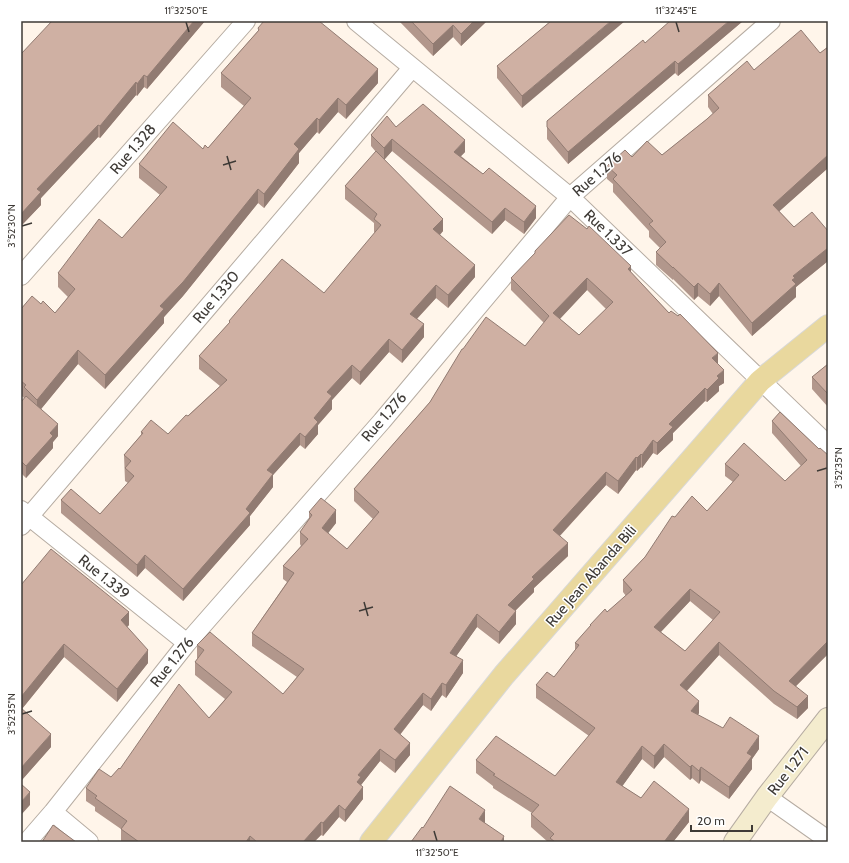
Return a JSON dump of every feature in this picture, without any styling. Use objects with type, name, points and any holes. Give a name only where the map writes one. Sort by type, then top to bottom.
[{"type":"main road","name":"Rue Jean Abanda Bili","points":[[371,842],[504,675],[760,381],[828,326]]},
{"type":"street","name":"Rue 1.328","points":[[21,276],[246,21]]},
{"type":"street","name":"Rue 1.337","points":[[356,21],[570,197],[828,445]]},
{"type":"street","name":"Rue 1.276","points":[[27,842],[53,812],[187,643],[382,421],[570,197],[771,21]]},
{"type":"street","name":"Rue 1.330","points":[[24,518],[412,68]]},
{"type":"street","name":"Rue 1.339","points":[[24,518],[187,643]]},
{"type":"street","name":"Rue 1.271","points":[[735,842],[767,797],[828,719]]},
{"type":"street","points":[[767,797],[828,840]]},
{"type":"street","points":[[53,812],[88,842]]},
{"type":"building","points":[[52,21],[194,21],[147,77],[144,75],[137,84],[136,82],[100,126],[98,125],[37,189],[41,192],[21,214],[21,54]]},
{"type":"building","points":[[264,21],[319,21],[378,69],[346,105],[338,98],[319,120],[317,118],[294,144],[299,149],[264,194],[258,189],[183,282],[160,306],[164,309],[105,375],[78,350],[37,400],[24,387],[26,385],[21,381],[21,309],[32,296],[41,304],[43,301],[55,313],[75,289],[58,273],[99,219],[122,238],[167,187],[139,164],[173,122],[203,149],[205,145],[208,148],[251,98],[221,73],[259,30],[258,28]]},
{"type":"building","points":[[411,21],[474,21],[461,34],[453,25],[433,44]]},
{"type":"building","points":[[551,21],[611,21],[522,96],[497,66]]},
{"type":"building","points":[[670,21],[729,21],[678,64],[675,61],[568,152],[547,127],[547,121],[643,40],[645,43]]},
{"type":"building","points":[[801,30],[820,53],[828,47],[828,155],[773,205],[794,227],[812,212],[828,231],[828,248],[793,276],[795,278],[792,280],[796,284],[752,323],[719,283],[710,294],[698,283],[694,287],[656,252],[666,242],[649,224],[653,221],[613,179],[617,175],[607,166],[625,150],[632,157],[647,141],[662,155],[719,108],[708,95],[747,61],[754,70]]},
{"type":"building","points":[[423,104],[465,140],[454,152],[483,174],[489,168],[536,206],[524,222],[505,208],[492,222],[392,139],[384,148],[371,135],[387,116],[396,127]]},
{"type":"building","points":[[376,151],[443,219],[433,229],[475,265],[448,295],[436,285],[410,314],[424,324],[402,350],[389,339],[360,372],[352,365],[327,392],[332,396],[314,418],[318,422],[305,437],[300,433],[267,470],[273,474],[246,509],[250,513],[183,589],[145,555],[137,565],[61,500],[71,489],[100,514],[134,476],[125,468],[131,461],[124,455],[143,433],[141,432],[151,420],[168,434],[186,415],[188,416],[227,380],[199,356],[230,322],[229,321],[282,259],[324,293],[381,225],[374,219],[377,214],[345,186]]},
{"type":"building","points":[[569,215],[587,229],[589,226],[631,266],[628,269],[669,313],[671,311],[678,316],[680,314],[718,353],[712,358],[724,370],[717,376],[719,378],[707,390],[705,388],[669,424],[673,427],[657,443],[653,440],[642,455],[641,454],[637,458],[636,457],[618,481],[606,472],[553,530],[568,543],[532,577],[534,579],[508,605],[516,611],[499,632],[477,614],[450,653],[463,660],[446,685],[442,683],[431,699],[423,693],[394,729],[410,743],[395,760],[380,749],[358,775],[361,777],[357,782],[363,787],[345,810],[339,805],[303,842],[257,842],[250,836],[246,842],[139,842],[121,829],[127,821],[95,798],[97,796],[86,788],[99,769],[111,777],[119,768],[120,769],[179,684],[209,718],[232,692],[195,662],[204,650],[197,645],[210,632],[283,694],[304,669],[252,633],[294,573],[283,566],[308,539],[300,532],[312,515],[309,512],[321,498],[336,510],[322,528],[347,549],[379,512],[354,489],[430,402],[462,349],[486,317],[525,346],[549,316],[511,278],[535,253],[535,251]],"holes":[[[587,278],[613,302],[579,335],[553,313]]]},
{"type":"building","points":[[828,364],[828,394],[812,377]]},
{"type":"building","points":[[26,396],[58,424],[50,433],[53,436],[26,466],[21,461],[21,402]]},
{"type":"building","points":[[780,412],[819,449],[820,448],[828,455],[828,641],[789,681],[808,696],[797,707],[774,691],[719,642],[680,685],[699,701],[691,711],[723,728],[730,717],[759,736],[747,753],[752,756],[729,787],[701,767],[699,771],[692,765],[690,767],[664,744],[654,756],[642,746],[616,782],[641,798],[654,781],[689,809],[664,842],[555,842],[550,838],[554,834],[531,814],[539,805],[493,775],[495,774],[476,760],[496,736],[555,776],[595,728],[536,685],[547,672],[554,677],[579,645],[575,643],[590,625],[605,609],[607,612],[632,590],[623,580],[645,557],[672,516],[675,517],[692,496],[707,511],[739,475],[725,464],[744,443],[785,481],[807,460],[772,421]],"holes":[[[690,589],[720,612],[685,651],[654,627]]]},
{"type":"building","points":[[51,549],[129,612],[121,620],[148,650],[117,689],[64,644],[21,697],[21,585]]},
{"type":"building","points":[[21,708],[51,734],[21,768]]},
{"type":"building","points":[[21,784],[30,792],[21,802]]},
{"type":"building","points":[[450,786],[485,810],[479,819],[504,836],[501,842],[411,842],[422,827],[423,828]]},
{"type":"building","points":[[53,825],[76,842],[42,842]]}]
